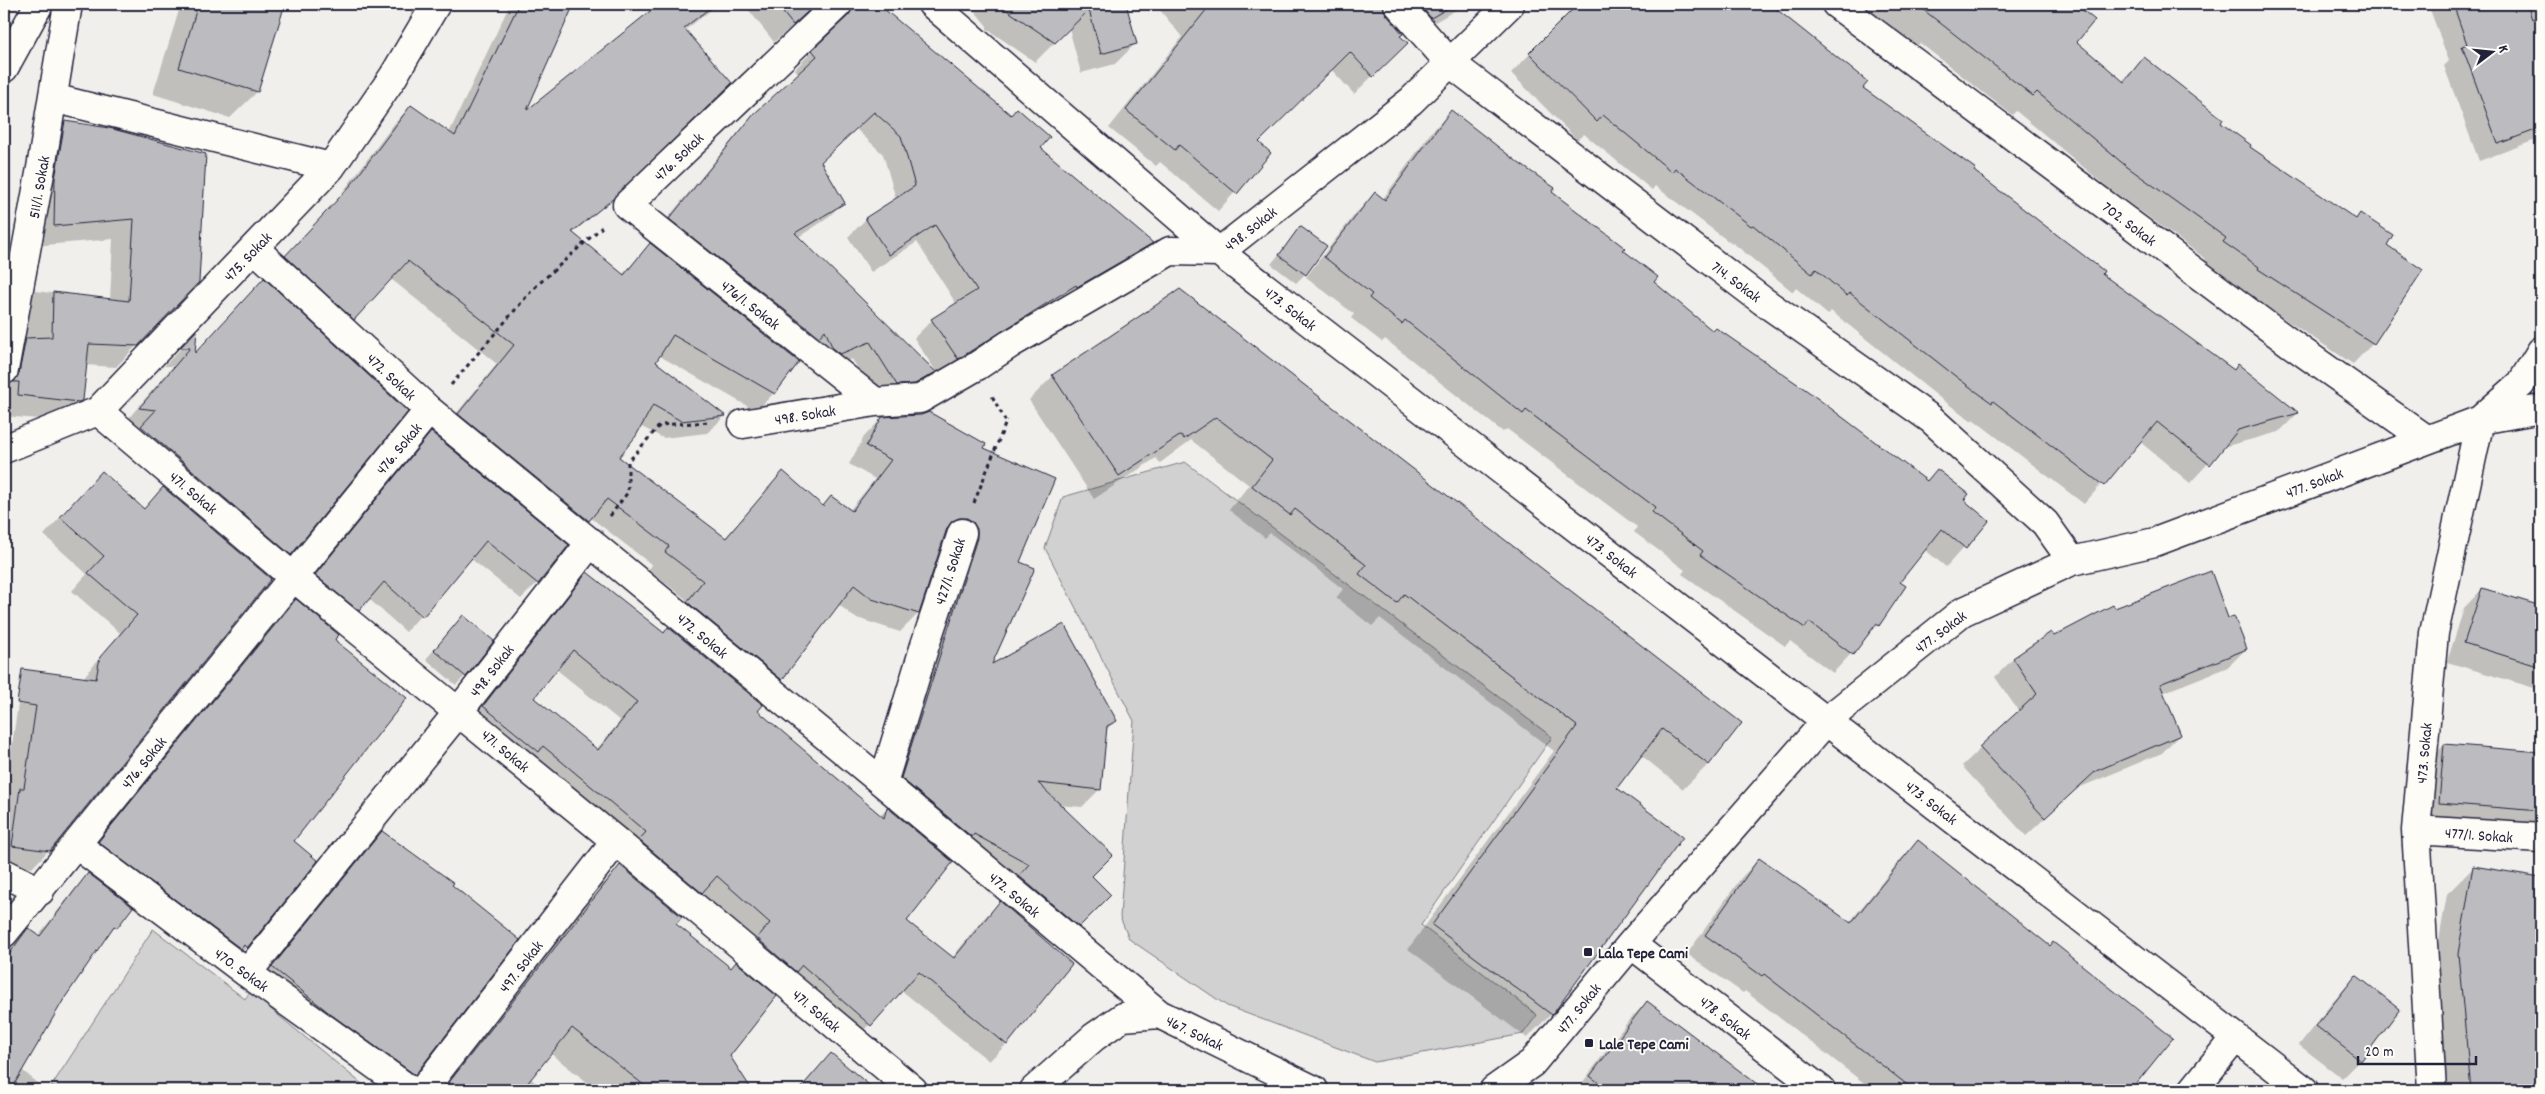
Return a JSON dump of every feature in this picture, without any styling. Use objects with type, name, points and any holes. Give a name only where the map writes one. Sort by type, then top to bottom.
[{"type":"street","points":[[4,68],[39,4]]},
{"type":"street","name":"511/1. Sokak","points":[[4,370],[68,4]]},
{"type":"street","name":"475. Sokak","points":[[4,449],[98,411],[331,167],[393,77],[436,4]]},
{"type":"street","name":"476. Sokak","points":[[627,205],[838,4]]},
{"type":"street","name":"473. Sokak","points":[[932,4],[1219,252],[2304,1090]]},
{"type":"street","name":"714. Sokak","points":[[1398,4],[1449,62],[1764,301],[1931,419],[2045,523],[2072,561]]},
{"type":"street","name":"498. Sokak","points":[[743,424],[875,402],[920,399],[1170,251],[1219,252],[1411,101],[1510,4]]},
{"type":"street","name":"702. Sokak","points":[[1836,4],[2290,343],[2426,439]]},
{"type":"street","points":[[53,98],[331,167]]},
{"type":"street","name":"476/1. Sokak","points":[[627,205],[875,402]]},
{"type":"street","name":"472. Sokak","points":[[254,248],[429,410],[591,542],[1159,1014]]},
{"type":"street","points":[[2480,420],[2521,384],[2541,352]]},
{"type":"street","name":"477. Sokak","points":[[1494,1090],[1532,1063],[1630,944],[1827,720],[1962,612],[2072,561],[2155,542],[2480,420],[2541,409]]},
{"type":"street","name":"476. Sokak","points":[[4,934],[292,576],[429,410]]},
{"type":"street","name":"471. Sokak","points":[[98,411],[292,576],[616,841],[913,1090]]},
{"type":"street","name":"473. Sokak","points":[[2432,1090],[2416,830],[2434,633],[2480,420]]},
{"type":"street","name":"427/1. Sokak","points":[[883,784],[925,644],[962,533]]},
{"type":"street","name":"498. Sokak","points":[[247,973],[460,712],[591,542]]},
{"type":"street","name":"477/1. Sokak","points":[[2416,830],[2541,838]]},
{"type":"street","name":"497. Sokak","points":[[423,1090],[616,841]]},
{"type":"street","name":"470. Sokak","points":[[77,845],[247,973],[410,1090]]},
{"type":"street","points":[[4,873],[40,891]]},
{"type":"street","name":"478. Sokak","points":[[1630,944],[1822,1090]]},
{"type":"street","name":"467. Sokak","points":[[1034,1090],[1094,1037],[1123,1017],[1159,1014],[1314,1090]]},
{"type":"street","points":[[2192,1090],[2235,1038]]},
{"type":"path","name":"476. Sokak","points":[[429,410],[533,289],[627,205]]},
{"type":"path","name":"427/1. Sokak","points":[[962,533],[1006,422],[977,366]]},
{"type":"path","points":[[591,542],[628,492],[628,462],[660,425],[702,421],[743,424]]},
{"type":"shaded area","points":[[1185,462],[1552,737],[1421,925],[1537,1015],[1523,1034],[1375,1062],[1227,1006],[1129,939],[1120,917],[1134,721],[1045,548],[1063,497]]},
{"type":"shaded area","points":[[153,929],[245,999],[250,992],[362,1084],[358,1090],[49,1090]]},
{"type":"building","points":[[198,4],[285,4],[258,92],[179,68]]},
{"type":"building","points":[[519,4],[574,4],[527,110],[659,4],[715,4],[684,28],[732,83],[614,198],[572,232],[624,275],[650,243],[799,362],[775,394],[673,335],[656,362],[726,416],[681,421],[653,405],[636,436],[619,457],[726,538],[783,471],[823,506],[831,496],[852,511],[891,460],[866,446],[882,417],[921,415],[929,412],[986,444],[984,448],[1055,479],[1020,562],[1035,568],[992,664],[1064,624],[1117,721],[1107,726],[1101,790],[1038,783],[1113,855],[1092,876],[1111,895],[1079,927],[1019,876],[1029,864],[974,834],[972,837],[901,778],[977,538],[977,529],[973,522],[967,518],[959,518],[952,521],[947,528],[919,614],[872,599],[854,585],[782,680],[687,602],[703,581],[665,552],[669,546],[607,499],[589,521],[458,414],[514,345],[408,261],[354,320],[285,256],[351,185],[411,105],[455,136]]},
{"type":"building","points":[[776,4],[816,4],[793,25]]},
{"type":"building","points":[[853,4],[878,4],[1011,115],[1017,108],[1050,137],[1041,148],[1153,243],[1077,287],[1076,285],[958,359],[931,319],[977,290],[935,225],[889,255],[865,218],[915,186],[901,136],[874,112],[821,162],[845,203],[795,233],[936,372],[915,384],[897,385],[870,342],[840,354],[833,349],[825,330],[819,337],[669,219],[754,114],[817,56],[812,50],[849,15]]},
{"type":"building","points":[[998,4],[1126,4],[1137,44],[1101,54],[1089,10],[1055,43]]},
{"type":"building","points":[[1211,4],[1383,4],[1386,14],[1403,34],[1400,36],[1408,43],[1373,77],[1350,52],[1259,142],[1271,153],[1237,194],[1179,145],[1175,150],[1126,110]]},
{"type":"building","points":[[1419,4],[1455,4],[1431,18]]},
{"type":"building","points":[[1578,4],[1770,4],[1868,82],[1863,88],[1976,169],[1974,171],[2104,271],[2102,274],[2234,370],[2238,364],[2299,413],[2238,430],[2210,465],[2157,422],[2104,486],[1993,401],[1992,403],[1959,379],[1850,293],[1847,296],[1816,269],[1812,274],[1753,225],[1751,226],[1675,168],[1672,172],[1603,115],[1597,122],[1529,53]]},
{"type":"building","points":[[1916,4],[2075,4],[2095,20],[2077,42],[2124,82],[2144,57],[2223,119],[2221,123],[2251,145],[2250,147],[2356,219],[2360,213],[2393,235],[2387,245],[2423,270],[2374,344],[2258,269],[2259,267],[2223,242],[2226,238],[2126,166],[2037,92],[2033,96]]},
{"type":"building","points":[[2453,4],[2527,4],[2532,19],[2541,16],[2541,128],[2498,144],[2462,46],[2467,44]]},
{"type":"building","points":[[1451,110],[1520,164],[1555,188],[1552,192],[1625,248],[1623,250],[1658,277],[1654,282],[1713,331],[1716,328],[1809,392],[1927,481],[1937,469],[1969,494],[1964,500],[1989,521],[1966,549],[1942,529],[1900,582],[1906,586],[1879,626],[1876,624],[1853,655],[1809,622],[1805,628],[1700,555],[1703,551],[1652,512],[1655,507],[1526,410],[1523,414],[1405,320],[1402,324],[1369,298],[1372,294],[1324,257],[1375,192],[1385,200]]},
{"type":"building","points":[[65,121],[109,128],[206,154],[199,282],[138,346],[89,344],[83,400],[79,402],[18,395],[19,382],[14,382],[19,373],[26,338],[52,337],[53,292],[129,301],[134,219],[54,226],[55,179]]},
{"type":"building","points":[[1300,226],[1327,246],[1306,275],[1279,255]]},
{"type":"building","points":[[264,278],[408,412],[291,555],[141,426],[156,410],[139,408],[190,348],[180,348],[197,330],[195,353]]},
{"type":"building","points":[[1180,289],[1742,723],[1709,765],[1662,729],[1617,788],[1683,837],[1552,1015],[1432,925],[1577,726],[1404,594],[1397,603],[1359,574],[1366,565],[1295,509],[1290,515],[1252,486],[1272,460],[1216,417],[1184,439],[1181,435],[1119,476],[1052,375]]},
{"type":"building","points":[[431,432],[569,545],[538,584],[486,541],[423,617],[384,582],[359,611],[315,575]]},
{"type":"building","points":[[102,471],[144,509],[163,487],[271,579],[50,851],[12,846],[20,788],[24,788],[36,706],[17,703],[22,669],[96,679],[100,657],[137,615],[88,573],[104,556],[60,517]]},
{"type":"building","points":[[2211,571],[2228,618],[2234,616],[2247,649],[2160,684],[2181,735],[2096,771],[2045,818],[1979,747],[2037,694],[2013,658],[2051,632],[2054,636],[2113,605],[2115,608]]},
{"type":"building","points":[[587,572],[664,633],[668,627],[763,705],[758,711],[884,818],[887,807],[953,862],[907,921],[954,958],[1000,901],[1072,964],[1007,1045],[919,972],[871,1026],[802,965],[796,972],[757,938],[770,923],[717,876],[702,893],[639,840],[646,832],[543,746],[539,752],[483,706]],"holes":[[[573,650],[637,702],[598,750],[534,698]]]},
{"type":"building","points":[[2482,588],[2541,606],[2541,667],[2464,643]]},
{"type":"building","points":[[296,599],[339,635],[335,639],[337,642],[407,698],[294,841],[318,861],[247,948],[244,945],[241,949],[98,842]]},
{"type":"building","points":[[463,615],[494,641],[466,677],[434,650]]},
{"type":"building","points":[[2444,744],[2541,752],[2541,811],[2439,803]]},
{"type":"building","points":[[382,831],[454,883],[452,885],[520,940],[415,1075],[333,1016],[272,967]]},
{"type":"building","points":[[1918,840],[2050,946],[2053,942],[2173,1038],[2131,1090],[1914,1090],[1764,974],[1762,976],[1705,935],[1759,858],[1851,923]]},
{"type":"building","points":[[620,865],[682,917],[676,924],[731,968],[736,962],[777,996],[730,1056],[752,1090],[650,1090],[572,1028],[522,1090],[443,1090]]},
{"type":"building","points":[[2473,866],[2541,877],[2541,1090],[2471,1090],[2458,954]]},
{"type":"building","points":[[88,873],[133,907],[117,928],[114,926],[64,999],[11,1090],[4,1090],[4,961],[28,928],[40,936]]},
{"type":"building","points":[[2356,975],[2400,1009],[2361,1061],[2316,1026]]},
{"type":"building","points":[[1647,1001],[1765,1090],[1608,1090],[1590,1076]]},
{"type":"building","points":[[831,1053],[875,1090],[799,1090]]},
{"type":"place","name":"Lala Tepe Cami","points":[[1588,952]]},
{"type":"place","name":"Lale Tepe Cami","points":[[1589,1043]]}]
